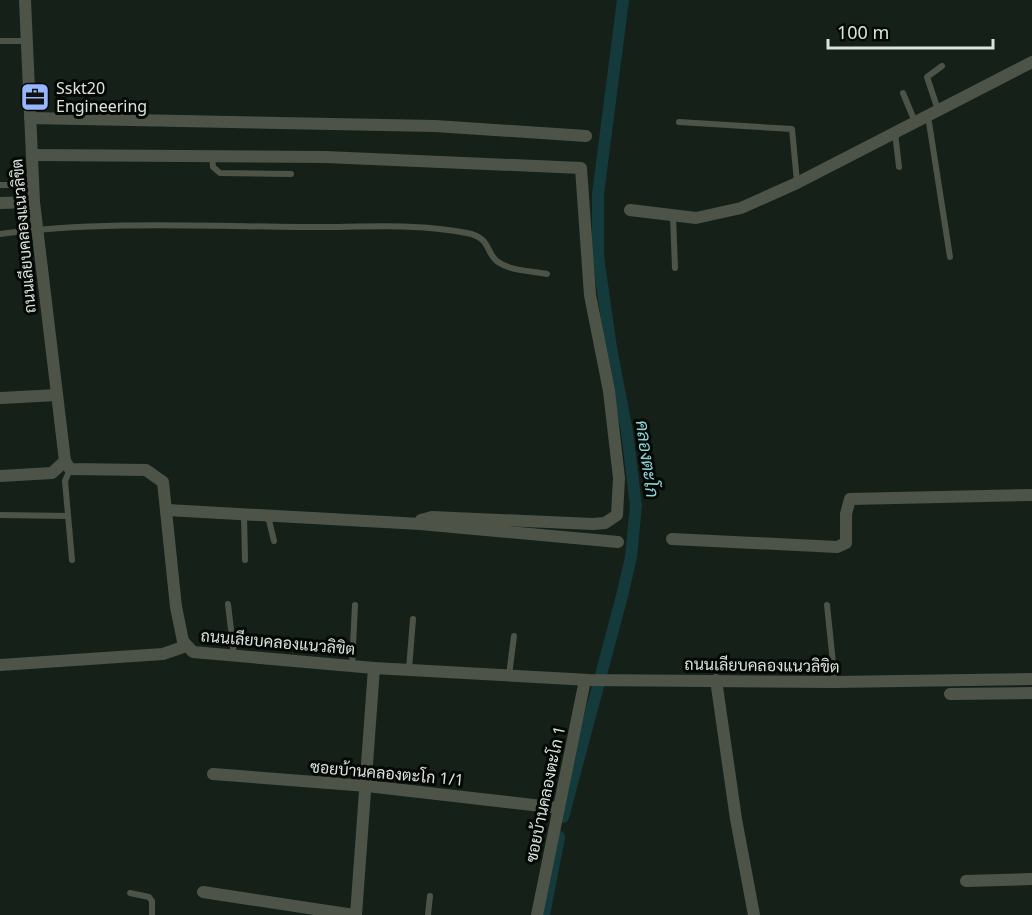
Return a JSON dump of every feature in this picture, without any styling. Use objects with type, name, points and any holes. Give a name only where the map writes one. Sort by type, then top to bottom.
[{"type":"street","name":"ถนนเลียบคลองแนวลิขิต","points":[[25,0],[34,201],[67,465],[146,470],[163,482],[176,607],[186,646],[193,652],[374,668],[609,681],[835,682],[1032,679]]},
{"type":"street","points":[[630,210],[696,218],[741,208],[797,183],[1032,62]]},
{"type":"street","points":[[30,118],[435,126],[586,136]]},
{"type":"street","points":[[32,155],[325,157],[581,168],[590,295],[609,391],[619,478],[617,515],[605,523],[592,524],[432,516],[421,520],[420,524]]},
{"type":"street","points":[[0,202],[34,201]]},
{"type":"street","points":[[0,398],[57,395]]},
{"type":"street","points":[[0,476],[52,473],[67,465]]},
{"type":"street","points":[[672,539],[837,548],[846,543],[846,514],[850,499],[1032,495]]},
{"type":"street","points":[[167,510],[420,524],[618,542]]},
{"type":"street","points":[[0,665],[163,654],[186,646]]},
{"type":"street","points":[[203,892],[355,915],[367,786],[374,668]]},
{"type":"street","name":"ซอยบ้านคลองตะโก 1","points":[[537,915],[587,680]]},
{"type":"street","points":[[716,680],[736,819],[754,915]]},
{"type":"street","points":[[1008,680],[1009,694]]},
{"type":"street","points":[[950,694],[1032,693]]},
{"type":"street","name":"ซอยบ้านคลองตะโก 1/1","points":[[213,774],[367,786],[559,808]]},
{"type":"street","points":[[966,880],[1032,879]]},
{"type":"lane","points":[[0,42],[27,41]]},
{"type":"lane","points":[[942,66],[927,77],[950,257]]},
{"type":"lane","points":[[903,93],[915,122]]},
{"type":"lane","points":[[679,123],[792,129],[797,183]]},
{"type":"lane","points":[[895,133],[899,167]]},
{"type":"lane","points":[[212,156],[213,167],[220,173],[291,174]]},
{"type":"lane","points":[[0,185],[33,185]]},
{"type":"lane","points":[[673,217],[675,268]]},
{"type":"lane","points":[[0,234],[37,229],[266,227],[455,231],[471,234],[485,241],[496,261],[505,266],[547,274]]},
{"type":"lane","points":[[67,465],[65,481],[72,560]]},
{"type":"lane","points":[[0,515],[68,516]]},
{"type":"lane","points":[[244,515],[245,560]]},
{"type":"lane","points":[[268,516],[274,541]]},
{"type":"lane","points":[[228,604],[235,656]]},
{"type":"lane","points":[[352,666],[355,604]]},
{"type":"lane","points":[[827,605],[835,682]]},
{"type":"lane","points":[[409,670],[413,619]]},
{"type":"lane","points":[[509,676],[514,636]]},
{"type":"lane","points":[[130,893],[149,897],[152,900],[152,915]]},
{"type":"lane","points":[[428,915],[430,896]]},
{"type":"waterway","name":"คลองตะโก","points":[[563,817],[622,596],[631,557],[636,506],[627,432],[611,348],[598,256],[598,194],[623,0]]},
{"type":"waterway","name":"คลองตะโก","points":[[544,915],[559,837]]},
{"type":"place","name":"Sskt20 Engineering","points":[[35,97]]}]
